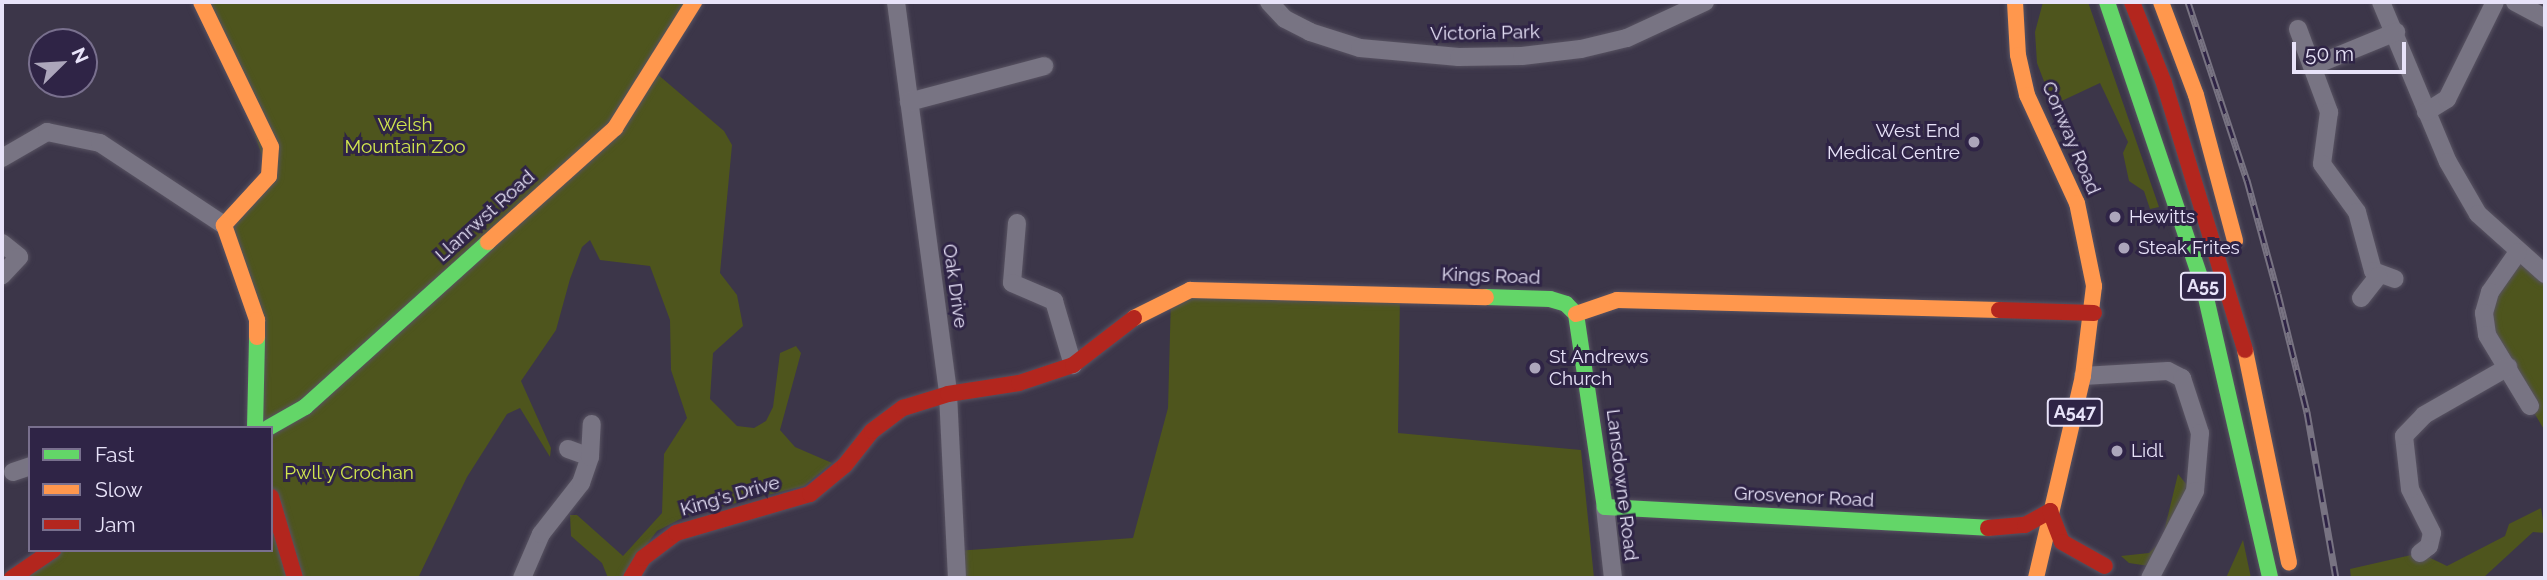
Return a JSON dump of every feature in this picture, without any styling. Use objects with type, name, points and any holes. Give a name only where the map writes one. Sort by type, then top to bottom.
[{"type":"main road","points":[[201,2],[271,147],[269,176],[225,225],[257,320],[256,426]]},
{"type":"main road","name":"Llanrwst Road","points":[[272,426],[305,407],[615,128],[694,2]]},
{"type":"main road","name":"Conway Road","points":[[2015,2],[2018,55],[2027,94],[2065,170],[2086,231],[2094,313],[2083,376],[2036,578]]},
{"type":"main road","name":"A55","points":[[2106,2],[2204,289],[2270,578]]},
{"type":"main road","name":"A55","points":[[2132,2],[2164,83],[2239,322],[2292,578]]},
{"type":"main road","points":[[2161,2],[2196,95],[2238,254]]},
{"type":"main road","name":"Kings Road","points":[[948,394],[1019,383],[1073,365],[1146,309],[1181,293],[1211,288],[1550,299],[1566,304],[1576,314]]},
{"type":"main road","points":[[1576,314],[1617,300],[2094,313]]},
{"type":"main road","name":"Lansdowne Road","points":[[1576,314],[1605,507]]},
{"type":"main road","points":[[2260,342],[2300,578]]},
{"type":"main road","name":"King's Drive","points":[[631,578],[643,558],[676,533],[810,494],[845,465],[887,418],[921,400],[948,394]]},
{"type":"main road","points":[[2061,467],[2070,526],[2118,578]]},
{"type":"main road","points":[[273,504],[295,578]]},
{"type":"main road","name":"Grosvenor Road","points":[[1605,507],[2001,529],[2025,525],[2050,511]]},
{"type":"main road","points":[[2050,511],[2054,530],[2062,542],[2105,566]]},
{"type":"main road","points":[[2001,529],[2019,536],[2039,562]]},
{"type":"main road","points":[[12,578],[50,552]]},
{"type":"street","name":"Oak Drive","points":[[896,2],[948,394],[957,578]]},
{"type":"street","name":"Victoria Park","points":[[1269,2],[1285,19],[1310,32],[1360,48],[1484,57],[1522,56],[1628,38],[1705,2]]},
{"type":"street","points":[[2381,2],[2396,32],[2448,162],[2478,214],[2545,274]]},
{"type":"street","points":[[2426,112],[2447,99],[2495,2]]},
{"type":"street","points":[[2515,2],[2545,18]]},
{"type":"street","points":[[2298,29],[2329,112],[2322,164],[2357,212],[2366,232],[2369,260],[2387,277],[2361,298]]},
{"type":"street","points":[[2313,66],[2396,32]]},
{"type":"street","points":[[909,102],[1044,66]]},
{"type":"street","points":[[2,158],[47,132],[100,143],[225,225]]},
{"type":"street","points":[[1017,223],[1012,283],[1054,301],[1073,365]]},
{"type":"street","points":[[2,243],[19,257],[2,275]]},
{"type":"street","points":[[2518,252],[2490,292],[2484,313],[2487,335],[2530,406]]},
{"type":"street","points":[[2420,553],[2429,546],[2432,533],[2410,489],[2404,436],[2418,418],[2508,367]]},
{"type":"street","points":[[2083,376],[2168,371],[2182,378],[2200,433],[2195,491],[2150,578]]},
{"type":"street","points":[[522,578],[541,534],[581,483],[590,457],[592,424]]},
{"type":"street","points":[[568,449],[590,457]]},
{"type":"street","points":[[13,472],[28,467]]},
{"type":"street","name":"Lansdowne Road","points":[[1605,507],[1613,578]]},
{"type":"green space","points":[[209,2],[694,2],[656,73],[724,131],[732,145],[720,273],[737,295],[743,326],[713,353],[710,399],[737,426],[754,428],[766,421],[773,407],[780,353],[796,346],[801,353],[780,430],[795,447],[832,463],[804,486],[688,515],[657,531],[621,578],[608,578],[602,563],[571,536],[570,515],[577,515],[623,556],[662,513],[664,454],[687,418],[671,370],[670,320],[650,266],[600,260],[590,240],[582,247],[556,330],[521,381],[551,448],[550,457],[520,408],[507,414],[467,477],[418,578],[12,578],[50,552],[273,552],[273,426],[255,426],[257,320],[224,225],[269,176]]},
{"type":"green space","points":[[2043,2],[2088,2],[2159,207],[2150,209],[2144,191],[2129,181],[2123,153],[2128,142],[2100,83],[2053,105],[2037,63],[2035,32]]},
{"type":"green space","points":[[2518,252],[2545,274],[2545,431],[2487,335],[2484,313]]},
{"type":"green space","points":[[1400,294],[1398,433],[1581,450],[1594,578],[957,578],[956,551],[1133,538],[1168,408],[1171,297]]},
{"type":"green space","points":[[2178,474],[2187,485],[2162,540]]},
{"type":"green space","points":[[2541,508],[2545,533],[2533,532],[2483,578],[2351,578],[2350,569],[2420,553],[2447,566],[2505,536],[2509,524]]},
{"type":"green space","points":[[2162,540],[2149,566],[2129,563],[2121,556],[2149,553]]},
{"type":"green space","points":[[2243,540],[2251,578],[2226,578]]},
{"type":"railway","points":[[2188,2],[2247,180],[2278,294],[2307,412],[2336,578]]},
{"type":"traffic: fast","points":[[2107,2],[2204,289],[2270,578]]},
{"type":"traffic: fast","points":[[272,426],[305,407],[488,242]]},
{"type":"traffic: fast","points":[[1486,297],[1550,299],[1566,304],[1576,314]]},
{"type":"traffic: fast","points":[[1576,314],[1605,507],[1988,528]]},
{"type":"traffic: fast","points":[[255,426],[257,337]]},
{"type":"traffic: slow","points":[[201,2],[271,147],[269,176],[224,225],[257,320],[257,337]]},
{"type":"traffic: slow","points":[[488,242],[615,128],[694,2]]},
{"type":"traffic: slow","points":[[2015,2],[2018,55],[2027,95],[2077,203],[2094,286],[2083,376],[2036,578]]},
{"type":"traffic: slow","points":[[2161,2],[2196,95],[2235,241]]},
{"type":"traffic: slow","points":[[1134,318],[1190,290],[1486,297]]},
{"type":"traffic: slow","points":[[1576,314],[1617,300],[1999,310]]},
{"type":"traffic: slow","points":[[2245,350],[2289,562]]},
{"type":"traffic: jam","points":[[2132,2],[2164,83],[2245,350]]},
{"type":"traffic: jam","points":[[1999,310],[2094,313]]},
{"type":"traffic: jam","points":[[631,578],[643,558],[676,533],[810,494],[845,465],[872,431],[903,408],[948,394],[1019,383],[1073,365],[1134,318]]},
{"type":"traffic: jam","points":[[273,504],[295,578]]},
{"type":"traffic: jam","points":[[1988,528],[2025,525],[2050,511],[2062,542],[2105,566]]},
{"type":"traffic: jam","points":[[12,578],[50,552]]},
{"type":"place","name":"West End Medical Centre","points":[[1974,142]]},
{"type":"place","name":"Hewitts","points":[[2115,217]]},
{"type":"place","name":"Steak Frites","points":[[2124,248]]},
{"type":"place","name":"St Andrews Church","points":[[1535,368]]},
{"type":"place","name":"Lidl","points":[[2117,451]]},
{"type":"park label","name":"Welsh Mountain Zoo","points":[[405,136]]},
{"type":"park label","name":"Pwll y Crochan","points":[[349,473]]}]
